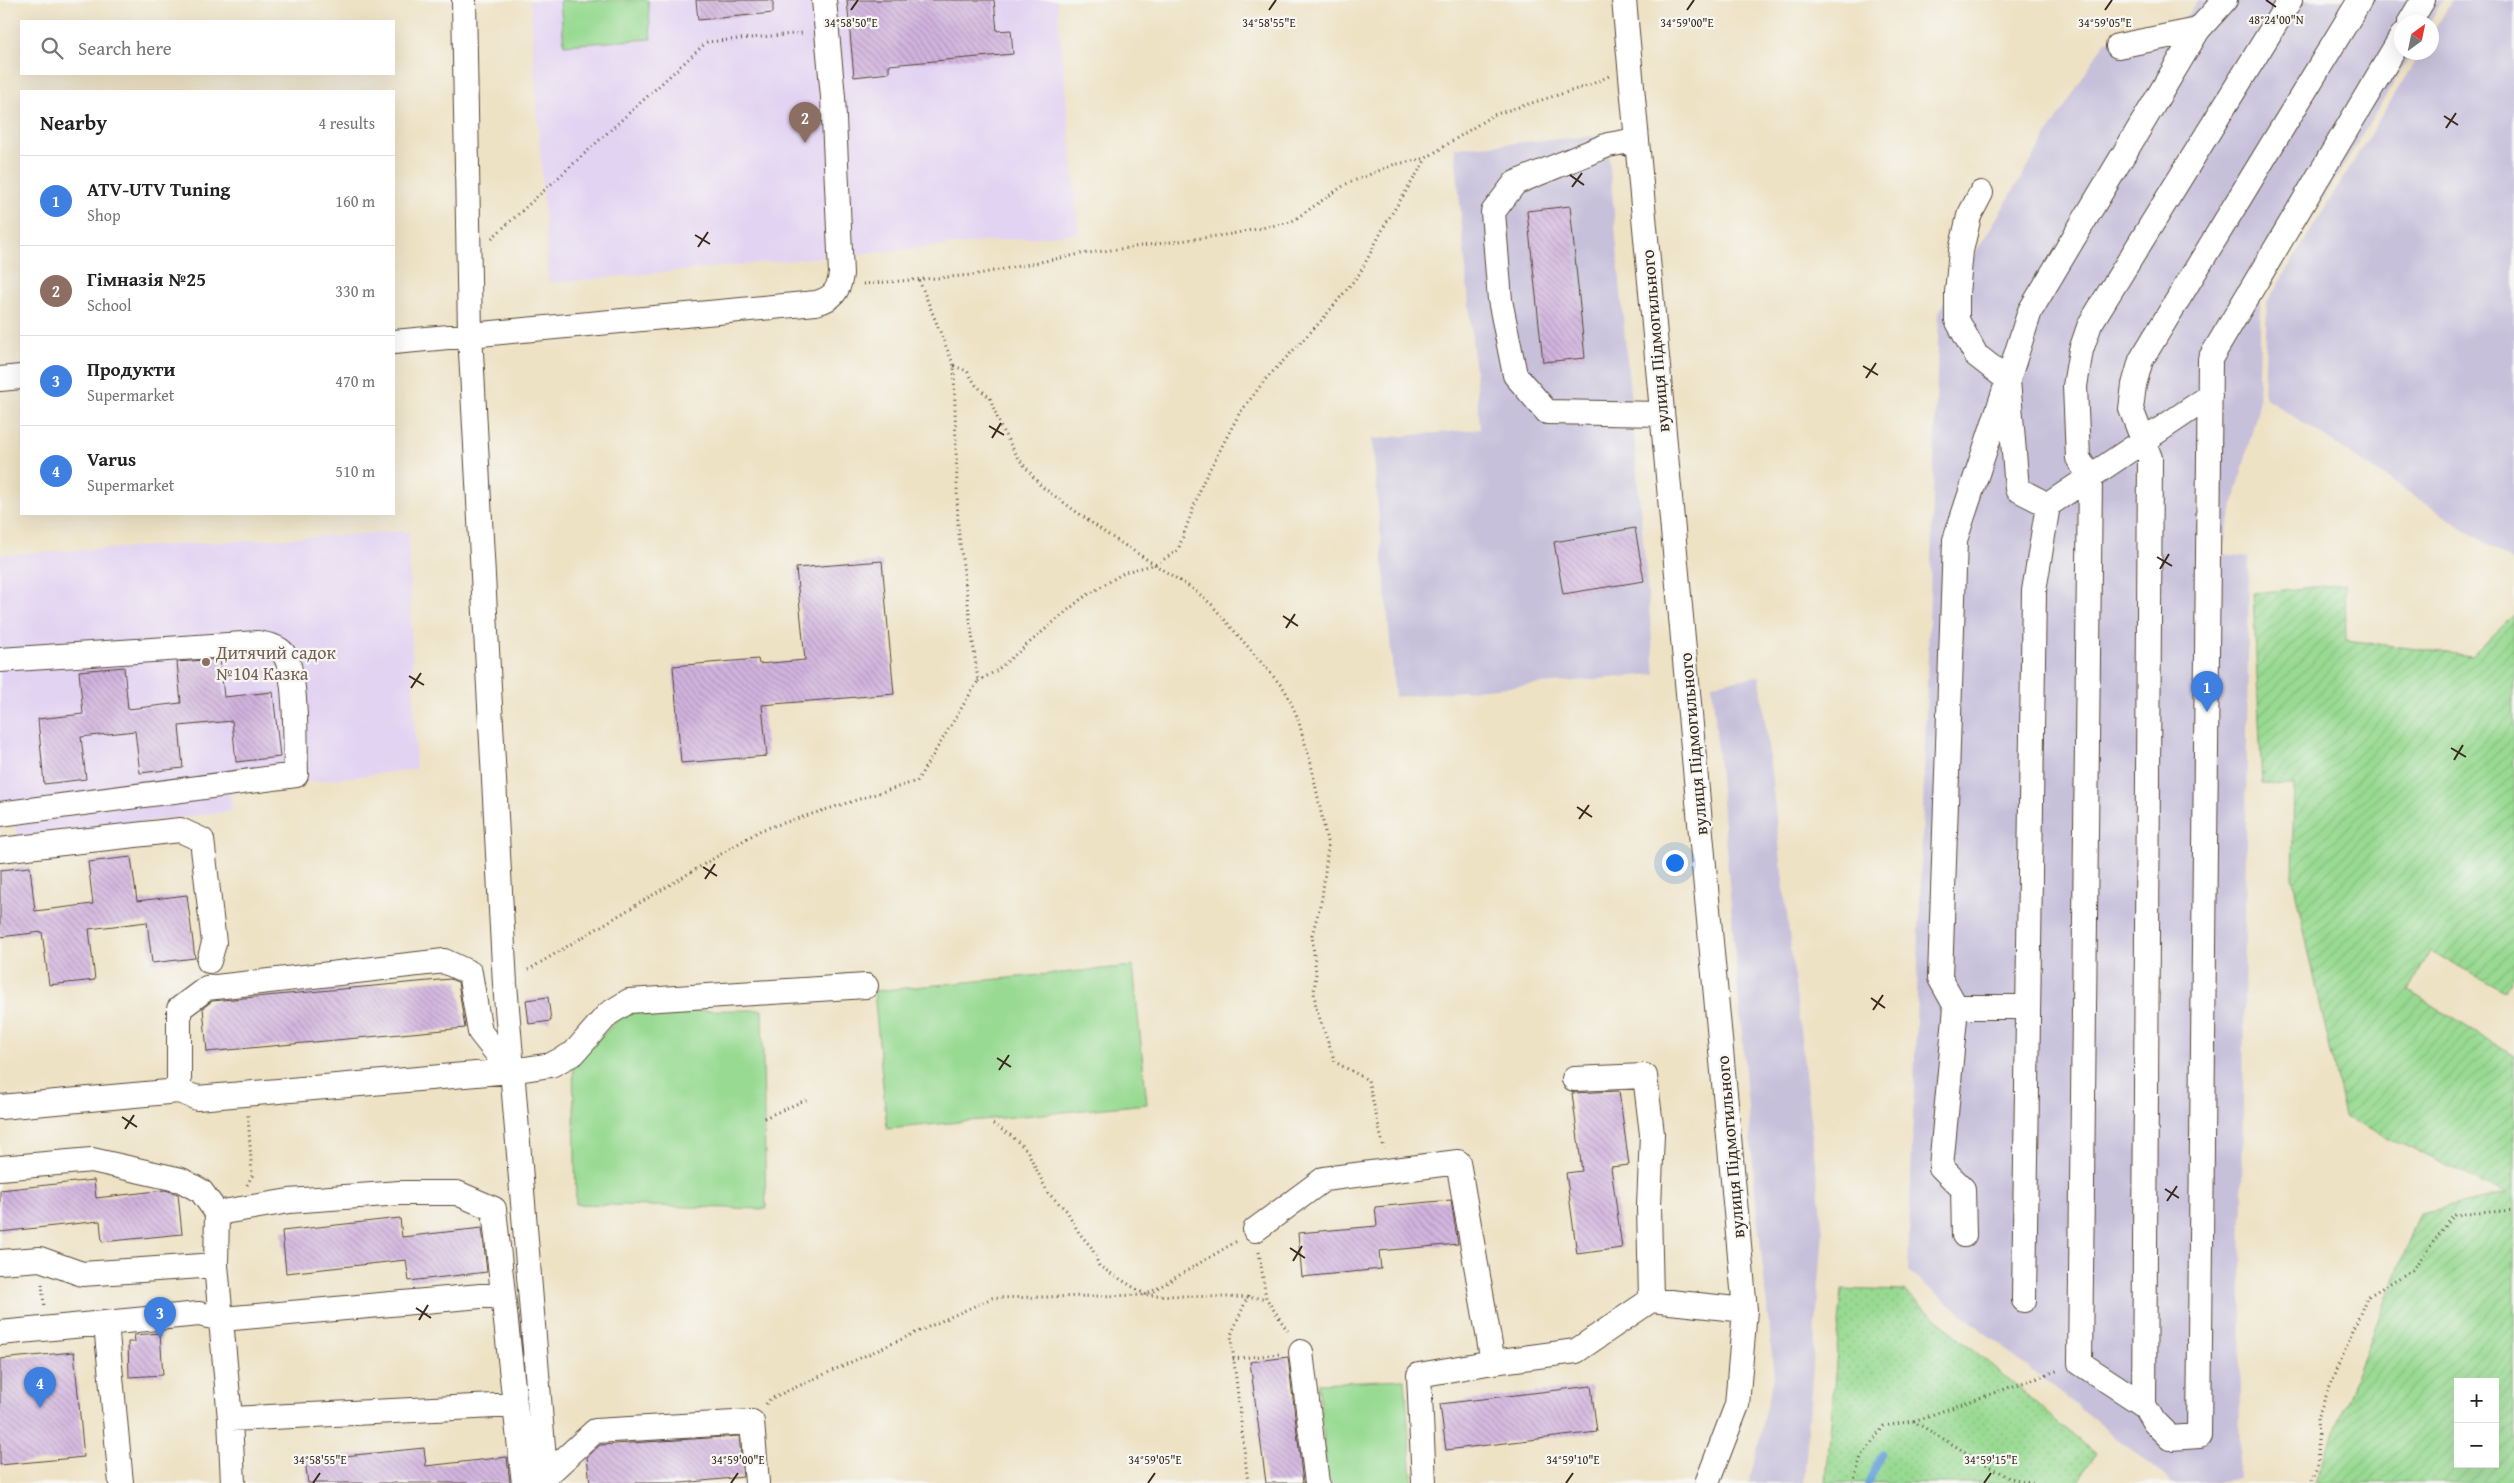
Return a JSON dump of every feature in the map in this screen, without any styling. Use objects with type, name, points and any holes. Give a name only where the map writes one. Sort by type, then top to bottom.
[{"type":"street","points":[[464,0],[470,334],[505,984],[539,1481]]},
{"type":"street","points":[[395,342],[816,303],[833,295],[839,286],[841,274],[834,117],[824,0]]},
{"type":"street","name":"вулиця Підмогильного","points":[[1624,0],[1745,1310],[1737,1406],[1707,1483]]},
{"type":"street","points":[[1964,1235],[1963,1189],[1941,1167],[1956,1007],[1940,978],[1955,540],[2030,311],[2198,30],[2225,0]]},
{"type":"street","points":[[2290,0],[2090,324],[2081,350],[2075,386],[2078,458],[2090,477],[2080,1363],[2144,1405],[2154,1422],[2170,1438],[2199,1436],[2210,359],[2394,49]]},
{"type":"street","points":[[2144,1405],[2150,458],[2132,409],[2134,385],[2141,360],[2360,0]]},
{"type":"street","points":[[2414,15],[2423,0]]},
{"type":"street","points":[[2118,46],[2198,30]]},
{"type":"street","points":[[1636,140],[1608,145],[1515,183],[1493,212],[1500,300],[1516,375],[1547,412],[1662,414]]},
{"type":"street","points":[[1981,193],[1969,216],[1962,251],[1956,293],[1958,320],[1976,355],[2008,380],[2017,489],[2048,506]]},
{"type":"street","points":[[0,379],[20,377]]},
{"type":"street","points":[[2024,1300],[2034,591],[2048,506],[2210,396]]},
{"type":"street","points":[[0,660],[258,643],[270,646],[282,651],[292,671],[296,775],[0,814]]},
{"type":"street","points":[[0,850],[180,830],[202,840],[214,943],[209,961]]},
{"type":"street","points":[[179,1091],[179,1009],[207,988],[444,961],[470,973],[480,1032],[511,1071]]},
{"type":"street","points":[[0,1107],[179,1091],[197,1098],[247,1092],[511,1071],[551,1065],[574,1053],[608,1014],[629,1001],[866,986]]},
{"type":"street","points":[[1956,1007],[2028,1007]]},
{"type":"street","points":[[1574,1079],[1645,1076],[1652,1134],[1649,1206],[1651,1300]]},
{"type":"street","points":[[0,1168],[92,1160],[181,1180],[201,1191],[217,1213],[216,1265],[230,1419],[233,1483]]},
{"type":"street","points":[[1255,1230],[1324,1179],[1458,1162],[1493,1362]]},
{"type":"street","points":[[217,1213],[289,1201],[400,1192],[457,1193],[494,1209],[515,1405],[539,1481]]},
{"type":"street","points":[[0,1262],[40,1259],[82,1274],[216,1265]]},
{"type":"street","points":[[0,1333],[199,1314],[222,1319],[503,1294]]},
{"type":"street","points":[[1424,1483],[1419,1375],[1493,1362],[1576,1351],[1651,1300],[1745,1310]]},
{"type":"street","points":[[106,1324],[121,1483]]},
{"type":"street","points":[[1301,1352],[1317,1483]]},
{"type":"street","points":[[230,1419],[515,1405]]},
{"type":"street","points":[[539,1481],[595,1431],[752,1422],[758,1483]]},
{"type":"path","points":[[469,258],[708,42],[827,31]]},
{"type":"path","points":[[839,286],[973,275],[1081,254],[1232,234],[1291,222],[1346,184],[1392,165],[1426,158],[1493,115],[1590,85],[1630,67]]},
{"type":"path","points":[[505,984],[761,830],[917,781],[978,681],[996,671],[1081,599],[1125,572],[1157,564],[1178,550],[1202,484],[1239,414],[1266,380],[1322,320],[1360,273],[1394,208],[1426,158]]},
{"type":"path","points":[[919,280],[954,366],[958,527],[978,681]]},
{"type":"path","points":[[954,366],[967,371],[976,385],[990,398],[1005,436],[1041,486],[1108,534],[1193,589],[1212,605],[1284,690],[1297,716],[1311,764],[1328,846],[1322,898],[1312,935],[1316,1008],[1335,1062],[1368,1080],[1390,1171]]},
{"type":"path","points":[[247,1092],[252,1176]]},
{"type":"path","points":[[764,1118],[808,1099]]},
{"type":"path","points":[[993,1124],[1010,1135],[1027,1150],[1048,1193],[1066,1211],[1079,1233],[1092,1248],[1099,1266],[1146,1295]]},
{"type":"path","points":[[2310,1483],[2319,1464],[2317,1418],[2367,1297],[2412,1270],[2454,1215],[2514,1210]]},
{"type":"path","points":[[1146,1295],[1255,1230],[1266,1298],[1301,1352],[1234,1359]]},
{"type":"path","points":[[40,1259],[46,1329]]},
{"type":"path","points":[[770,1399],[992,1298],[1146,1295],[1248,1296],[1266,1298]]},
{"type":"path","points":[[1248,1296],[1231,1335],[1248,1483]]},
{"type":"path","points":[[1853,1483],[1860,1457],[1884,1426],[1913,1421],[2080,1363]]},
{"type":"path","points":[[1913,1421],[2009,1478],[2036,1483]]},
{"type":"shaded area","points":[[530,0],[1057,0],[1079,233],[549,283]]},
{"type":"shaded area","points":[[2198,0],[2443,0],[2434,15],[2394,15],[2394,60],[2408,60],[2261,301],[2258,408],[2221,554],[2249,557],[2239,1479],[2204,1483],[2173,1483],[1908,1271],[1939,312],[2105,41],[2177,28]]},
{"type":"shaded area","points":[[2452,0],[2514,0],[2514,562],[2264,397],[2267,302],[2416,60],[2439,60],[2439,22]]},
{"type":"shaded area","points":[[1607,135],[1655,674],[1395,697],[1372,439],[1480,429],[1455,148]]},
{"type":"shaded area","name":"Дитячий садок №104 Казка","points":[[408,531],[416,769],[230,792],[232,811],[17,837],[14,819],[0,820],[0,555]]},
{"type":"shaded area","points":[[1760,676],[1823,1232],[1804,1483],[1749,1483],[1774,1376],[1757,1212],[1712,684]]},
{"type":"green space","points":[[560,0],[648,0],[651,39],[564,45]]},
{"type":"green space","points":[[2345,584],[2346,640],[2472,656],[2514,615],[2514,976],[2505,991],[2430,951],[2409,991],[2514,1056],[2514,1483],[2315,1483],[2420,1213],[2506,1194],[2345,1117],[2292,876],[2294,785],[2262,784],[2253,593]]},
{"type":"green space","points":[[1133,966],[1147,1104],[887,1129],[874,991]]},
{"type":"green space","points":[[762,1010],[766,1209],[576,1204],[573,1064],[627,1011]]},
{"type":"green space","points":[[1842,1289],[1904,1291],[2096,1454],[2077,1483],[1826,1483]]},
{"type":"green space","points":[[1405,1379],[1412,1483],[1328,1483],[1318,1383]]},
{"type":"building","points":[[696,0],[773,0],[773,13],[698,20]]},
{"type":"building","points":[[847,0],[994,0],[997,31],[1011,30],[1013,54],[889,65],[889,73],[854,77]]},
{"type":"building","points":[[1570,206],[1585,358],[1543,362],[1527,211]]},
{"type":"building","points":[[1635,528],[1644,581],[1563,594],[1554,542]]},
{"type":"building","points":[[882,561],[894,694],[762,705],[767,756],[681,763],[673,666],[758,659],[759,664],[805,660],[796,568]]},
{"type":"building","points":[[220,659],[224,697],[273,692],[280,757],[236,762],[232,721],[179,726],[183,768],[140,773],[135,731],[81,737],[86,779],[44,784],[38,719],[83,714],[79,671],[124,667],[128,709],[181,703],[177,662]]},
{"type":"building","points":[[131,857],[137,901],[187,895],[195,958],[152,963],[147,922],[89,929],[95,980],[49,985],[42,932],[0,937],[0,870],[30,867],[35,911],[93,904],[88,862]]},
{"type":"building","points":[[450,979],[458,982],[465,1028],[207,1052],[203,1008],[212,1001]]},
{"type":"building","points":[[548,997],[551,1021],[529,1024],[526,1000]]},
{"type":"building","points":[[1619,1091],[1629,1165],[1611,1167],[1622,1248],[1577,1254],[1566,1173],[1582,1171],[1572,1093]]},
{"type":"building","points":[[94,1180],[96,1198],[165,1190],[178,1194],[182,1234],[102,1242],[100,1221],[0,1232],[0,1190]]},
{"type":"building","points":[[1451,1200],[1458,1244],[1379,1251],[1381,1269],[1302,1277],[1298,1233],[1377,1226],[1375,1207]]},
{"type":"building","points":[[400,1218],[402,1237],[482,1228],[487,1272],[409,1281],[406,1260],[286,1273],[282,1231]]},
{"type":"building","points":[[160,1333],[163,1375],[129,1377],[128,1342],[135,1342],[134,1335]]},
{"type":"building","points":[[74,1352],[84,1457],[0,1465],[0,1359]]},
{"type":"building","points":[[1288,1357],[1303,1483],[1266,1483],[1250,1362]]},
{"type":"building","points":[[1591,1386],[1597,1432],[1446,1450],[1440,1404]]},
{"type":"building","points":[[739,1436],[743,1477],[682,1483],[590,1483],[587,1457],[600,1445]]},
{"type":"building","points":[[424,1448],[426,1466],[507,1457],[510,1483],[308,1483],[305,1460]]},
{"type":"waterway","points":[[1868,1483],[1882,1454]]},
{"type":"place","name":"Гімназія №25","points":[[805,143]]},
{"type":"place","name":"Дитячий садок №104 Казка","points":[[206,662]]},
{"type":"place","name":"ATV-UTV Tuning","points":[[2207,712]]},
{"type":"place","name":"Продукти","points":[[160,1338]]},
{"type":"place","name":"Varus","points":[[40,1408]]}]
